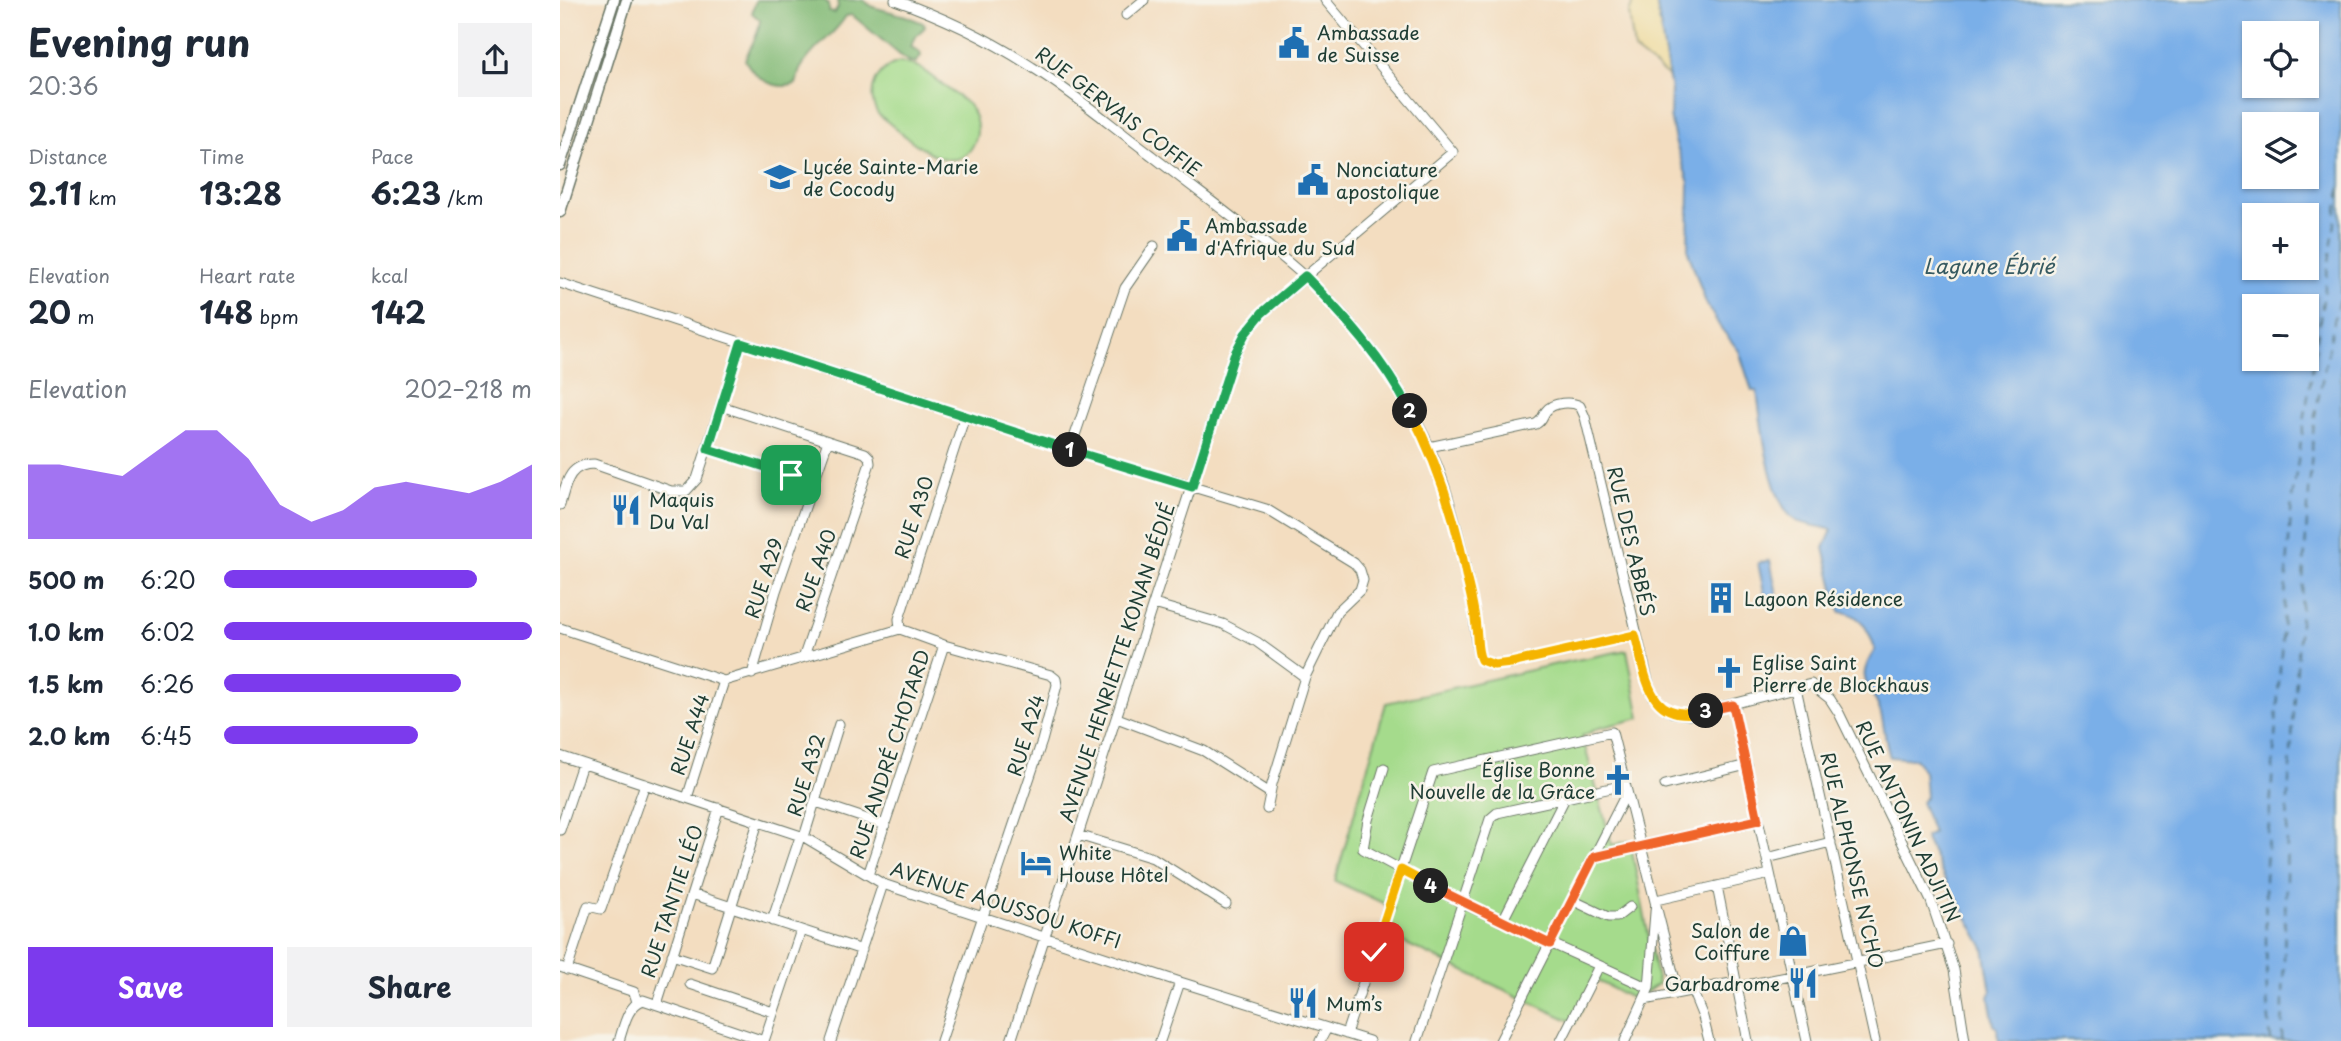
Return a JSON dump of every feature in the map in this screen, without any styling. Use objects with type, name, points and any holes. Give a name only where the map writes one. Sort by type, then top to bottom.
[{"type":"main road","points":[[560,165],[614,0]]},
{"type":"main road","points":[[560,212],[627,0]]},
{"type":"street","name":"RUE GERVAIS COFFIE","points":[[895,0],[964,28],[1034,68],[1247,229],[1305,276],[1334,306],[1384,368],[1406,401],[1437,466],[1461,548],[1481,660],[1494,665],[1502,664],[1635,635]]},
{"type":"street","points":[[1126,15],[1144,0]]},
{"type":"street","name":"AVENUE HENRIETTE KONAN BÉDIÉ","points":[[1011,1041],[1234,355],[1245,334],[1262,313],[1452,152],[1325,0]]},
{"type":"street","points":[[1070,450],[1125,288],[1153,246]]},
{"type":"street","points":[[560,283],[1070,450],[1273,512],[1354,563],[1363,580],[1360,590],[1337,611],[1306,677],[1267,809]]},
{"type":"street","points":[[560,505],[569,475],[574,468],[584,464],[594,464],[671,491],[686,491],[697,479],[741,343]]},
{"type":"street","name":"RUE DES ABBÉS","points":[[1429,447],[1536,424],[1541,421],[1544,412],[1556,405],[1572,402],[1580,406],[1611,520],[1635,635],[1653,696],[1662,706],[1679,714],[1689,715],[1796,688]]},
{"type":"street","points":[[722,407],[828,442]]},
{"type":"street","name":"RUE A30","points":[[900,629],[899,619],[965,416]]},
{"type":"street","name":"RUE A40","points":[[804,656],[870,463],[865,453],[828,442]]},
{"type":"street","name":"RUE A29","points":[[752,674],[776,591],[828,442]]},
{"type":"street","points":[[708,449],[791,475]]},
{"type":"street","points":[[1154,604],[1223,624],[1257,642],[1306,677]]},
{"type":"street","points":[[560,628],[724,681],[900,629]]},
{"type":"street","name":"RUE A24","points":[[900,629],[944,645],[1051,675],[1056,679],[1057,685],[1042,741],[941,1041]]},
{"type":"street","name":"RUE ANDRÉ CHOTARD","points":[[868,875],[944,645]]},
{"type":"street","name":"RUE A44","points":[[687,798],[724,681]]},
{"type":"street","name":"RUE ANTONIN ADJITIN","points":[[1796,688],[1811,684],[1830,699],[1915,866],[1947,944],[1954,970],[1965,1041]]},
{"type":"street","name":"RUE ALPHONSE N'CHO","points":[[1796,688],[1875,1041]]},
{"type":"street","points":[[1733,705],[1807,1041]]},
{"type":"street","points":[[1117,718],[1204,751],[1270,793]]},
{"type":"street","name":"RUE A32","points":[[772,920],[816,802],[839,724]]},
{"type":"street","points":[[1346,1034],[1433,772],[1612,732],[1678,992]]},
{"type":"street","name":"AVENUE AOUSSOU KOFFI","points":[[560,756],[802,837],[883,884],[1369,1041]]},
{"type":"street","points":[[560,830],[582,764]]},
{"type":"street","points":[[1665,785],[1747,765]]},
{"type":"street","points":[[1384,768],[1368,820],[1363,849],[1462,903],[1649,988]]},
{"type":"street","points":[[637,1002],[634,992],[563,969],[588,906],[601,909],[645,784]]},
{"type":"street","points":[[1416,1041],[1493,816],[1565,798],[1626,789]]},
{"type":"street","points":[[1500,1041],[1626,789]]},
{"type":"street","points":[[1502,922],[1565,798]]},
{"type":"street","points":[[816,802],[885,825]]},
{"type":"street","name":"RUE TANTIE LÉO","points":[[657,1004],[719,808]]},
{"type":"street","points":[[1594,857],[1758,820]]},
{"type":"street","points":[[672,956],[712,968],[758,822]]},
{"type":"street","points":[[1078,835],[1153,858],[1226,904]]},
{"type":"street","points":[[1767,858],[1832,842]]},
{"type":"street","points":[[1656,900],[1770,874]]},
{"type":"street","points":[[831,1041],[883,884]]},
{"type":"street","points":[[1717,886],[1748,1041]]},
{"type":"street","points":[[692,894],[862,950]]},
{"type":"street","points":[[1572,900],[1608,917],[1617,917],[1630,907]]},
{"type":"street","points":[[1625,1041],[1649,988],[1656,900]]},
{"type":"street","points":[[620,1041],[630,1009],[643,999],[764,1041],[801,930]]},
{"type":"street","points":[[1644,1000],[1678,992],[1792,977],[1947,944]]},
{"type":"street","points":[[1562,1041],[1599,966]]},
{"type":"street","points":[[1160,1041],[1180,982]]},
{"type":"street","points":[[690,984],[773,1012]]},
{"type":"street","points":[[1692,990],[1709,1041]]},
{"type":"street","points":[[1320,1041],[1327,1028]]},
{"type":"green space","points":[[756,0],[824,0],[829,4],[829,12],[835,13],[837,0],[863,0],[873,7],[923,23],[925,27],[914,38],[911,47],[920,52],[921,56],[915,63],[906,60],[852,15],[846,16],[806,61],[799,71],[796,84],[773,84],[754,72],[745,60],[759,26],[760,20],[752,13]]},
{"type":"green space","points":[[900,62],[919,67],[969,105],[977,131],[975,141],[966,154],[955,159],[941,158],[927,152],[878,114],[873,98],[875,82],[885,70]]},
{"type":"green space","points":[[1627,650],[1640,718],[1599,728],[1582,736],[1612,845],[1630,841],[1658,984],[1635,1000],[1596,980],[1575,1023],[1385,934],[1394,908],[1335,881],[1386,703]]},
{"type":"sand","points":[[1634,0],[1656,0],[1669,77],[1634,50],[1629,13]]},
{"type":"water","name":"Lagune Ébrié","points":[[1656,0],[2341,0],[2341,1041],[2000,1041],[1989,997],[1991,992],[1984,948],[1957,899],[1953,897],[1925,837],[1933,833],[1921,802],[1926,797],[1924,771],[1915,759],[1890,757],[1878,704],[1866,684],[1865,670],[1875,650],[1873,643],[1859,619],[1840,612],[1824,548],[1832,530],[1798,522],[1786,511],[1768,460],[1757,391],[1752,391],[1739,351],[1706,303],[1688,251],[1689,183],[1670,116],[1671,91]]},
{"type":"water","points":[[1770,560],[1777,594],[1765,597],[1758,563]]},
{"type":"ferry route","points":[[2271,1041],[2267,1000],[2265,879],[2292,499],[2341,185]]},
{"type":"ferry route","points":[[2282,1041],[2288,797],[2314,420],[2341,287]]},
{"type":"place","name":"Ambassade de Suisse","points":[[1294,43]]},
{"type":"place","name":"Lycée Sainte-Marie de Cocody","points":[[780,177]]},
{"type":"place","name":"Nonciature apostolique","points":[[1313,180]]},
{"type":"place","name":"Ambassade d'Afrique du Sud","points":[[1182,236]]},
{"type":"place","name":"Maquis Du Val","points":[[626,510]]},
{"type":"place","name":"Lagoon Résidence","points":[[1721,598]]},
{"type":"place","name":"Eglise Saint Pierre de Blockhaus","points":[[1729,673]]},
{"type":"place","name":"Église Bonne Nouvelle de la Grâce","points":[[1618,780]]},
{"type":"place","name":"White House Hôtel","points":[[1036,863]]},
{"type":"place","name":"Salon de Coiffure","points":[[1793,941]]},
{"type":"place","name":"Garbadrome","points":[[1803,983]]},
{"type":"place","name":"Mum’s","points":[[1303,1003]]},
{"type":"route","points":[[791,475],[708,449],[741,343],[1192,487],[1234,355],[1245,334],[1262,313],[1305,276],[1334,306],[1384,368],[1406,401],[1422,433],[1437,466],[1461,548],[1481,660],[1494,665],[1511,663],[1635,635],[1653,696],[1662,706],[1671,712],[1689,715],[1733,705],[1758,820],[1594,857],[1550,944],[1462,903],[1401,870],[1374,952]]}]
